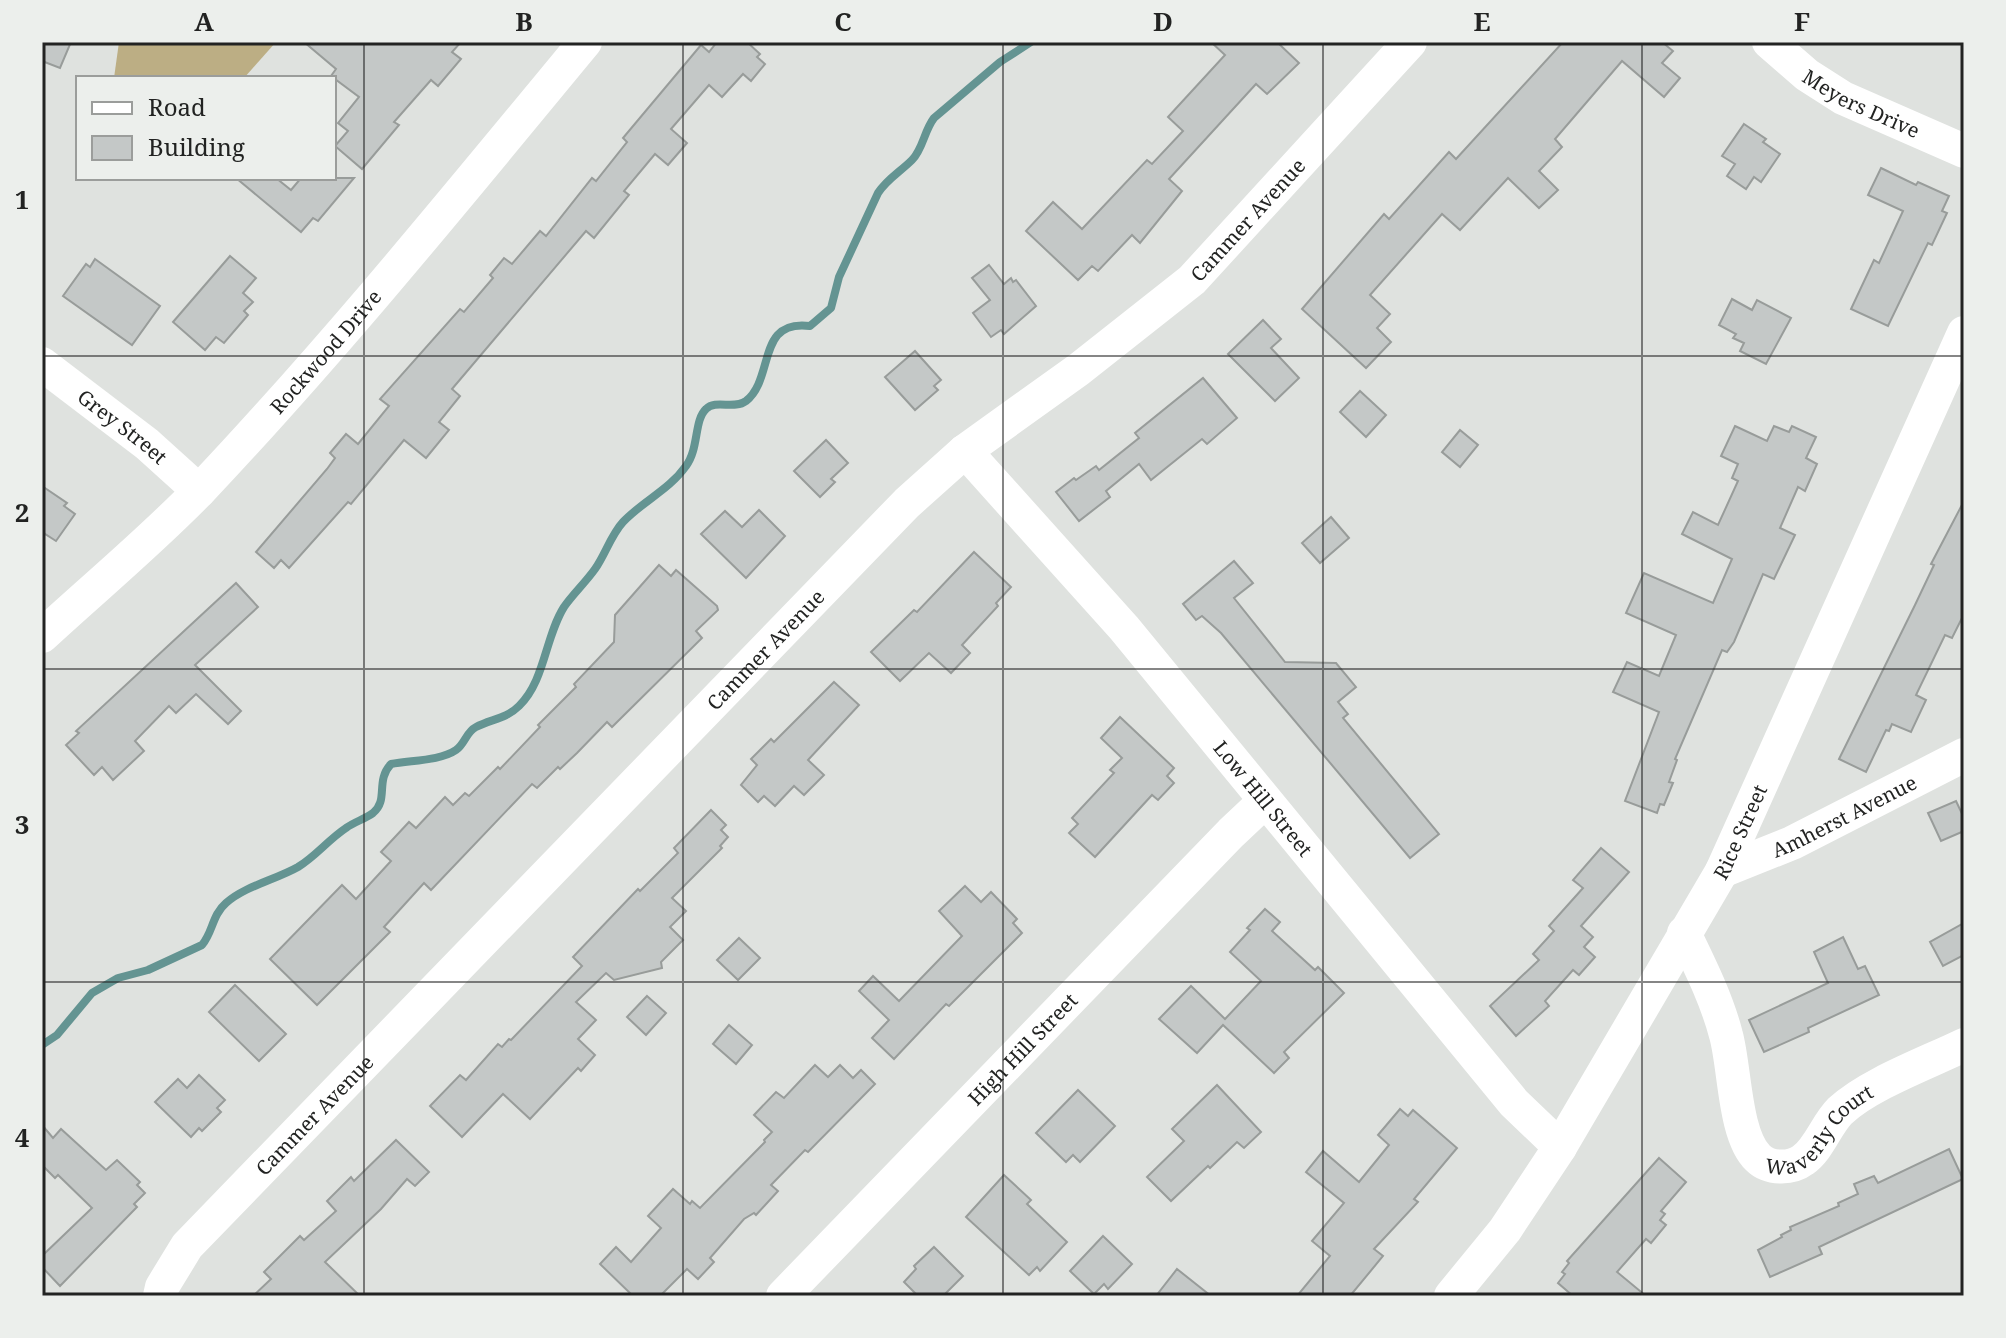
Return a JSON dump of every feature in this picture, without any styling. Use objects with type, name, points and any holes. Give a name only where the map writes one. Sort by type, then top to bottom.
[{"type":"street","name":"Rockwood Drive","points":[[42,636],[199,491],[389,280],[585,42]]},
{"type":"street","name":"Cammer Avenue","points":[[160,1296],[162,1287],[187,1246],[907,503],[965,451],[1078,370],[1192,280],[1410,42]]},
{"type":"street","name":"Meyers Drive","points":[[1769,42],[1807,75],[1843,98],[1964,151]]},
{"type":"street","name":"Rice Street","points":[[1451,1296],[1505,1230],[1560,1147],[1722,871],[1964,333]]},
{"type":"street","name":"Grey Street","points":[[42,364],[147,444],[199,491]]},
{"type":"street","name":"Low Hill Street","points":[[965,451],[1124,628],[1514,1103],[1560,1147]]},
{"type":"street","name":"Amherst Avenue","points":[[1722,871],[1792,843],[1964,755]]},
{"type":"street","name":"High Hill Street","points":[[783,1296],[1264,802]]},
{"type":"street","name":"Waverly Court","points":[[1684,933],[1703,971],[1726,1032],[1740,1112],[1751,1148],[1759,1160],[1774,1166],[1791,1165],[1805,1159],[1839,1113],[1860,1097],[1964,1045]]},
{"type":"shaded area","points":[[119,42],[276,42],[246,76],[114,76]]},
{"type":"building","points":[[42,42],[71,42],[60,68],[42,61]]},
{"type":"building","points":[[304,42],[461,42],[452,52],[461,59],[438,86],[431,80],[394,122],[399,125],[362,169],[336,147],[348,131],[338,123],[359,97],[336,80],[336,76],[331,76],[336,69]]},
{"type":"building","points":[[717,42],[747,42],[760,54],[757,57],[765,64],[751,81],[743,74],[722,97],[709,85],[671,129],[687,143],[668,165],[655,154],[624,191],[629,195],[594,238],[586,231],[452,389],[460,396],[439,422],[449,430],[426,458],[404,440],[351,504],[348,502],[289,568],[281,560],[274,568],[256,552],[327,469],[335,458],[330,453],[346,434],[358,444],[389,406],[380,399],[460,309],[464,312],[493,278],[490,275],[504,258],[512,264],[540,231],[546,236],[592,178],[596,181],[627,142],[623,138],[701,45],[709,52]]},
{"type":"building","points":[[1211,42],[1277,42],[1299,63],[1267,94],[1256,84],[1169,179],[1182,191],[1140,243],[1132,235],[1098,271],[1092,266],[1078,280],[1026,231],[1053,202],[1082,229],[1147,160],[1152,164],[1183,131],[1168,117],[1225,55]]},
{"type":"building","points":[[1563,42],[1662,42],[1673,51],[1662,63],[1680,78],[1664,97],[1622,61],[1555,139],[1562,147],[1539,171],[1558,190],[1539,208],[1508,178],[1460,230],[1442,214],[1370,295],[1390,314],[1377,328],[1391,342],[1366,368],[1302,309],[1384,214],[1389,219],[1449,152],[1456,159]]},
{"type":"building","points":[[1744,124],[1766,139],[1763,142],[1780,154],[1761,182],[1754,177],[1746,189],[1727,176],[1735,164],[1722,156]]},
{"type":"building","points":[[1881,168],[1949,196],[1942,211],[1947,213],[1932,245],[1928,243],[1888,326],[1851,309],[1874,260],[1879,263],[1903,211],[1868,195]]},
{"type":"building","points":[[354,178],[318,221],[313,218],[301,232],[238,180],[278,180],[291,190],[299,180]]},
{"type":"building","points":[[230,256],[256,278],[243,293],[253,302],[244,311],[248,315],[224,343],[216,337],[205,350],[173,322]]},
{"type":"building","points":[[95,259],[160,306],[132,345],[63,296],[86,264],[90,267]]},
{"type":"building","points":[[989,265],[1004,284],[1011,278],[1013,282],[1016,280],[1036,306],[1004,334],[1001,330],[991,337],[973,313],[990,300],[972,278]]},
{"type":"building","points":[[1732,299],[1752,310],[1757,300],[1791,318],[1766,364],[1740,351],[1744,343],[1733,338],[1736,334],[1719,325]]},
{"type":"building","points":[[1263,320],[1281,339],[1271,348],[1299,378],[1275,401],[1228,354]]},
{"type":"building","points":[[915,351],[941,380],[934,386],[938,390],[915,410],[885,377]]},
{"type":"building","points":[[1203,378],[1237,418],[1207,444],[1202,439],[1151,480],[1139,464],[1106,491],[1110,497],[1079,521],[1056,492],[1096,466],[1099,470],[1139,438],[1135,433]]},
{"type":"building","points":[[1360,391],[1386,415],[1366,437],[1340,412]]},
{"type":"building","points":[[1735,426],[1767,441],[1774,426],[1789,432],[1792,426],[1816,437],[1806,458],[1817,464],[1805,491],[1798,487],[1780,528],[1795,535],[1774,579],[1763,574],[1734,642],[1727,652],[1722,650],[1675,759],[1669,782],[1673,783],[1664,805],[1660,804],[1657,813],[1625,801],[1659,712],[1613,692],[1627,662],[1659,676],[1676,635],[1626,613],[1644,573],[1713,603],[1732,559],[1682,534],[1693,512],[1718,525],[1738,481],[1732,478],[1738,464],[1721,456]]},
{"type":"building","points":[[1460,430],[1478,445],[1460,467],[1442,452]]},
{"type":"building","points":[[826,440],[848,463],[831,479],[835,482],[820,497],[794,471]]},
{"type":"building","points":[[42,486],[67,503],[64,506],[75,514],[56,541],[45,534],[42,539]]},
{"type":"building","points":[[1964,501],[1964,614],[1952,638],[1945,635],[1916,695],[1926,700],[1911,732],[1892,724],[1889,731],[1886,730],[1866,772],[1839,759]]},
{"type":"building","points":[[759,510],[785,536],[746,578],[701,534],[725,511],[742,527]]},
{"type":"building","points":[[1331,517],[1349,538],[1320,563],[1302,543]]},
{"type":"building","points":[[974,552],[1011,587],[962,645],[970,653],[951,673],[929,653],[900,681],[871,652],[914,610],[917,612]]},
{"type":"building","points":[[1234,561],[1253,583],[1234,598],[1285,662],[1336,663],[1356,687],[1338,702],[1348,714],[1343,718],[1439,834],[1410,858],[1221,633],[1202,616],[1196,620],[1183,604]]},
{"type":"building","points":[[659,565],[671,576],[676,570],[717,606],[718,610],[696,631],[702,638],[612,727],[607,722],[560,769],[558,767],[537,788],[532,784],[431,890],[424,883],[384,927],[390,932],[317,1005],[270,959],[342,885],[356,899],[391,861],[381,852],[409,822],[416,828],[445,797],[453,805],[465,793],[469,796],[498,767],[500,769],[614,642],[615,615]]},
{"type":"building","points":[[236,583],[258,607],[195,665],[241,711],[228,724],[196,694],[176,713],[169,706],[135,741],[144,751],[113,780],[102,767],[94,775],[66,745],[79,733],[76,731]]},
{"type":"building","points":[[834,682],[859,705],[808,760],[824,775],[804,795],[794,786],[775,806],[764,796],[758,802],[741,785],[757,765],[751,759],[771,739],[774,742]]},
{"type":"building","points":[[1120,717],[1174,768],[1167,776],[1174,783],[1158,800],[1152,795],[1095,857],[1069,833],[1078,824],[1072,818],[1114,773],[1110,770],[1122,758],[1101,738]]},
{"type":"building","points":[[1956,801],[1964,818],[1964,831],[1941,841],[1928,813]]},
{"type":"building","points":[[711,810],[726,825],[721,830],[728,837],[720,846],[722,848],[672,898],[686,911],[670,927],[683,940],[661,962],[662,968],[614,980],[606,973],[576,1002],[596,1020],[578,1039],[595,1055],[581,1071],[578,1068],[530,1119],[503,1094],[462,1137],[430,1106],[460,1075],[466,1080],[498,1044],[502,1047],[511,1040],[582,966],[573,957],[638,889],[640,891],[678,853],[674,848]]},
{"type":"building","points":[[1601,848],[1629,872],[1581,926],[1593,937],[1584,947],[1595,957],[1579,975],[1573,970],[1545,1001],[1549,1006],[1516,1036],[1490,1006],[1539,960],[1533,954],[1554,931],[1549,926],[1583,888],[1573,880]]},
{"type":"building","points":[[965,886],[981,902],[991,892],[1017,919],[1013,923],[1022,933],[949,1006],[946,1004],[894,1059],[872,1038],[889,1020],[859,991],[873,976],[899,1001],[962,936],[939,911]]},
{"type":"building","points":[[1265,909],[1280,922],[1272,931],[1315,970],[1318,967],[1344,993],[1284,1052],[1289,1058],[1274,1073],[1223,1025],[1197,1053],[1159,1019],[1191,986],[1225,1019],[1261,981],[1230,952]]},
{"type":"building","points":[[1964,923],[1964,955],[1943,966],[1930,942]]},
{"type":"building","points":[[1843,937],[1858,969],[1865,966],[1879,995],[1764,1052],[1749,1020],[1828,983],[1814,952]]},
{"type":"building","points":[[739,938],[760,958],[738,980],[717,960]]},
{"type":"building","points":[[235,985],[286,1034],[259,1061],[209,1012]]},
{"type":"building","points":[[647,996],[666,1013],[646,1035],[627,1017]]},
{"type":"building","points":[[729,1025],[752,1045],[736,1064],[713,1044]]},
{"type":"building","points":[[815,1065],[828,1077],[840,1065],[853,1078],[861,1070],[875,1084],[771,1185],[778,1191],[756,1215],[754,1213],[744,1219],[710,1258],[714,1262],[698,1279],[687,1269],[660,1296],[633,1296],[600,1264],[616,1247],[631,1262],[661,1228],[648,1216],[673,1189],[690,1204],[692,1201],[700,1208],[772,1132],[754,1115],[776,1092],[784,1098]]},
{"type":"building","points":[[199,1075],[225,1100],[217,1108],[221,1112],[202,1131],[199,1128],[191,1137],[155,1102],[178,1079],[187,1088]]},
{"type":"building","points":[[1217,1085],[1261,1132],[1244,1148],[1237,1142],[1171,1201],[1147,1177],[1184,1141],[1172,1129]]},
{"type":"building","points":[[1078,1090],[1115,1126],[1080,1162],[1073,1155],[1066,1162],[1036,1133]]},
{"type":"building","points":[[1400,1109],[1408,1116],[1413,1110],[1457,1148],[1414,1199],[1418,1202],[1374,1249],[1383,1256],[1350,1296],[1297,1296],[1330,1256],[1312,1241],[1344,1203],[1306,1172],[1323,1151],[1359,1182],[1389,1145],[1378,1135]]},
{"type":"building","points":[[42,1125],[53,1138],[61,1129],[106,1170],[117,1160],[140,1182],[137,1185],[145,1193],[134,1204],[137,1207],[60,1286],[42,1267],[42,1256],[92,1208],[58,1175],[55,1178],[42,1165]]},
{"type":"building","points":[[396,1140],[429,1172],[415,1186],[407,1179],[381,1209],[325,1262],[360,1296],[253,1296],[271,1279],[264,1272],[300,1236],[304,1240],[336,1211],[327,1201],[351,1177],[354,1181]]},
{"type":"building","points":[[1949,1149],[1963,1179],[1819,1247],[1822,1254],[1770,1277],[1758,1250],[1782,1237],[1791,1230],[1790,1227],[1839,1206],[1838,1203],[1858,1194],[1854,1184],[1874,1176],[1878,1183]]},
{"type":"building","points":[[1659,1158],[1686,1182],[1661,1211],[1665,1214],[1660,1220],[1666,1225],[1651,1243],[1646,1239],[1617,1272],[1646,1296],[1573,1296],[1558,1283],[1565,1274],[1562,1272],[1569,1263],[1567,1261]]},
{"type":"building","points":[[1004,1175],[1031,1200],[1027,1204],[1067,1242],[1040,1271],[1037,1267],[1029,1275],[966,1217]]},
{"type":"building","points":[[1103,1236],[1132,1264],[1108,1289],[1104,1284],[1094,1294],[1070,1271]]},
{"type":"building","points":[[934,1247],[963,1276],[943,1296],[918,1296],[904,1282],[916,1269],[914,1266]]},
{"type":"building","points":[[1177,1269],[1211,1296],[1156,1296]]},
{"type":"waterway","points":[[42,1045],[57,1035],[92,993],[118,978],[148,970],[202,945],[226,903],[298,867],[349,826],[373,813],[378,808],[386,770],[391,764],[449,754],[473,729],[509,714],[519,706],[528,696],[540,672],[564,607],[595,569],[623,522],[672,482],[686,466],[702,414],[710,406],[736,405],[746,401],[755,391],[769,352],[781,332],[793,326],[810,326],[831,308],[839,277],[878,193],[916,156],[934,118],[1000,62],[1031,42]]}]
